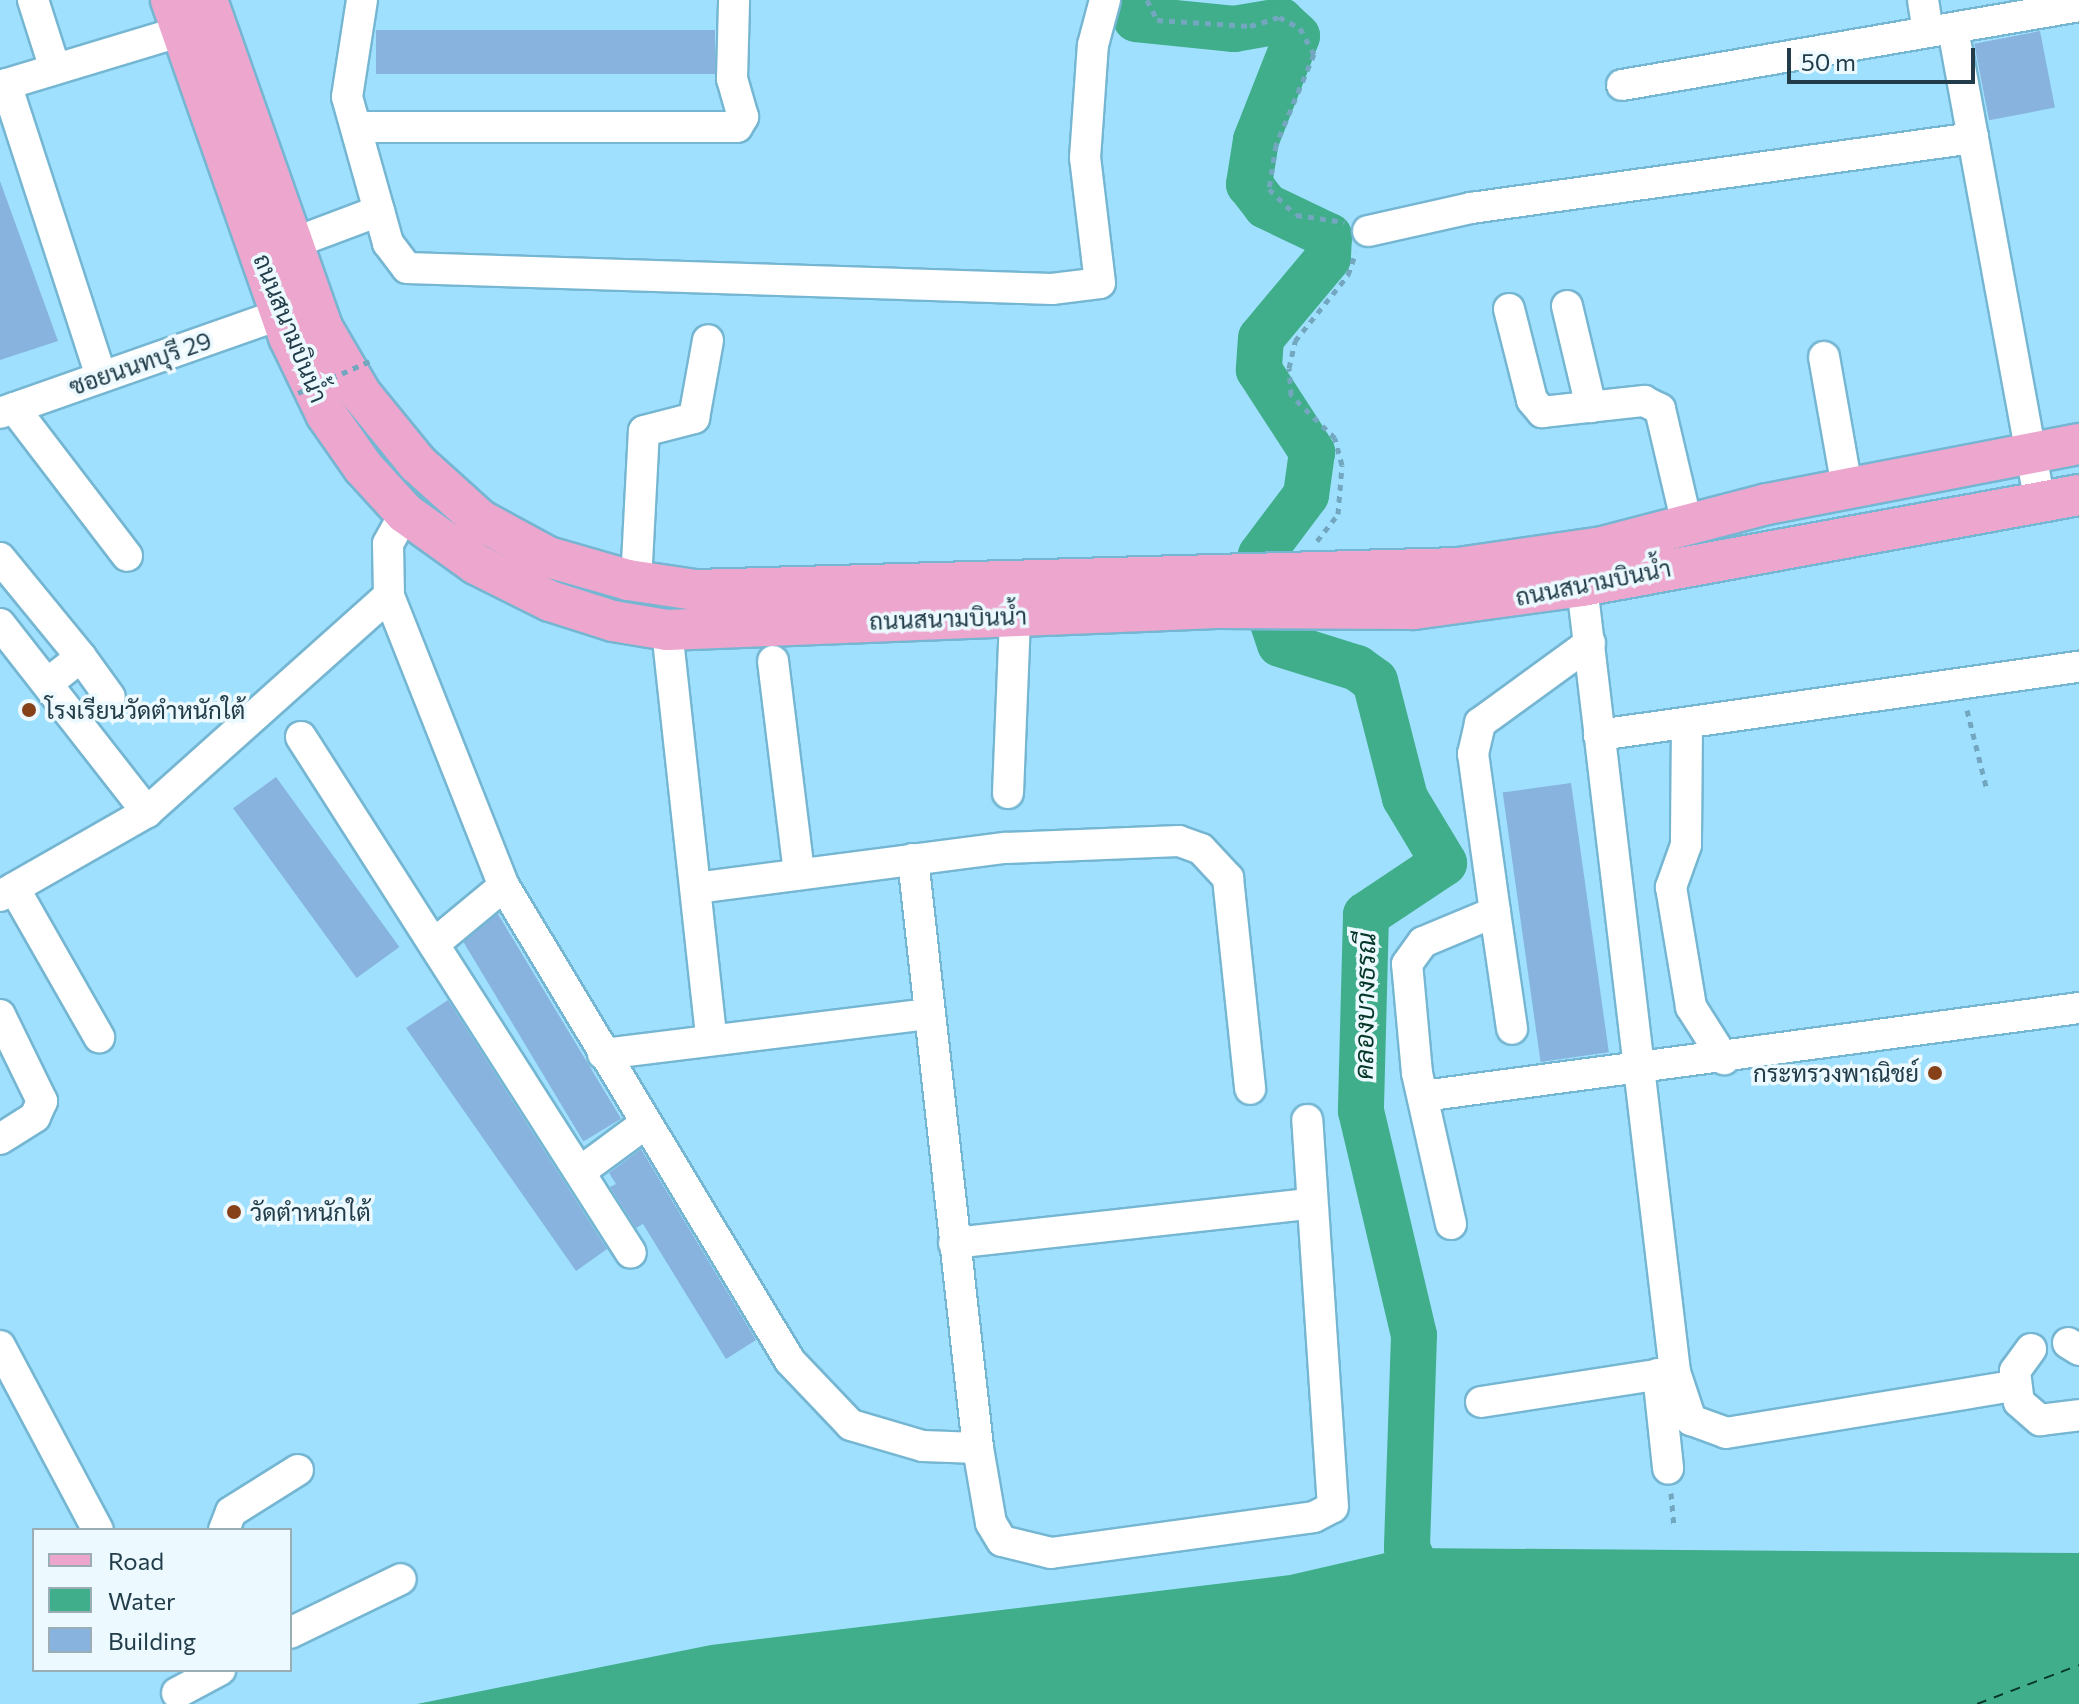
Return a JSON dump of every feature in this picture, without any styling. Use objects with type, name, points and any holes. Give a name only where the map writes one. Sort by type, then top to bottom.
[{"type":"main road","name":"ถนนสนามบินน้ำ","points":[[207,0],[323,329],[361,394],[417,463],[480,520],[548,557],[636,582],[695,590],[1216,591]]},
{"type":"main road","name":"ถนนสนามบินน้ำ","points":[[176,16],[281,314],[326,414],[405,513],[476,564],[550,601],[667,630],[1015,616],[1216,591],[1530,561],[1847,487],[2079,444]]},
{"type":"main road","name":"ถนนสนามบินน้ำ","points":[[1291,584],[1414,609],[1582,586],[2079,495]]},
{"type":"street","points":[[33,0],[55,69]]},
{"type":"street","points":[[362,0],[347,97],[379,211],[398,261],[422,274],[1094,288],[1100,283],[1085,158],[1093,45],[1105,0]]},
{"type":"street","points":[[356,127],[737,127],[743,117],[732,79],[734,0]]},
{"type":"street","points":[[1923,0],[1940,30],[1973,138],[2040,502]]},
{"type":"street","points":[[1622,85],[2079,6]]},
{"type":"street","points":[[101,377],[3,85],[55,69],[176,16]]},
{"type":"street","points":[[1368,231],[1471,208],[1973,138]]},
{"type":"street","points":[[291,244],[379,211]]},
{"type":"street","points":[[1567,306],[1591,407]]},
{"type":"street","points":[[1509,309],[1532,400],[1542,412],[1644,401],[1660,409],[1687,524]]},
{"type":"street","name":"ซอยนนทบุรี 29","points":[[7,410],[281,314]]},
{"type":"street","points":[[636,582],[644,431],[694,418],[708,340]]},
{"type":"street","points":[[1824,357],[1847,487]]},
{"type":"street","points":[[7,410],[127,556]]},
{"type":"street","points":[[405,513],[388,544],[389,596],[504,886],[790,1361],[821,1400],[851,1425],[880,1436],[978,1448]]},
{"type":"street","points":[[0,558],[147,812]]},
{"type":"street","points":[[1582,586],[1640,1072],[1666,1373],[1668,1468]]},
{"type":"street","points":[[99,1037],[7,892],[147,812],[389,596]]},
{"type":"street","points":[[1008,793],[1015,616]]},
{"type":"street","points":[[0,624],[110,697]]},
{"type":"street","points":[[667,630],[711,1036]]},
{"type":"street","points":[[1512,1029],[1475,735],[1495,707],[1590,643]]},
{"type":"street","points":[[773,661],[799,872]]},
{"type":"street","points":[[1599,735],[2079,667]]},
{"type":"street","points":[[1687,723],[1686,845],[1671,887],[1691,1007],[1724,1059]]},
{"type":"street","points":[[301,737],[631,1253]]},
{"type":"street","points":[[696,888],[913,859],[1179,841],[1201,849],[1228,878],[1250,1089]]},
{"type":"street","points":[[913,859],[978,1448],[994,1533],[1018,1550],[1051,1553],[1325,1514],[1336,1496],[1310,1204],[1307,1120]]},
{"type":"street","points":[[435,943],[504,886]]},
{"type":"street","points":[[1451,1224],[1423,1096],[1407,964],[1433,936],[1495,912]]},
{"type":"street","points":[[1423,1096],[1640,1072],[2079,1008]]},
{"type":"street","points":[[603,1054],[711,1036],[929,1014]]},
{"type":"street","points":[[0,1015],[42,1101],[35,1117],[0,1139]]},
{"type":"street","points":[[581,1171],[646,1123]]},
{"type":"street","points":[[954,1243],[1310,1204]]},
{"type":"street","points":[[0,1346],[11,1390],[97,1528]]},
{"type":"street","points":[[2031,1349],[2014,1386],[2019,1402],[2040,1420],[2079,1415]]},
{"type":"street","points":[[1666,1373],[1691,1420],[1726,1433],[2014,1386]]},
{"type":"street","points":[[1481,1402],[1666,1373]]},
{"type":"street","points":[[225,1528],[231,1512],[298,1470]]},
{"type":"street","points":[[292,1632],[401,1579]]},
{"type":"street","points":[[175,1689],[215,1672]]},
{"type":"path","points":[[1147,0],[1157,20],[1250,26],[1279,17],[1300,28],[1314,54],[1276,145],[1269,189],[1296,215],[1368,231],[1348,275],[1295,341],[1289,368],[1291,395],[1335,438],[1342,465],[1338,514],[1319,535],[1291,584]]},
{"type":"path","points":[[298,393],[370,361]]},
{"type":"path","points":[[1961,686],[1987,790]]},
{"type":"water","points":[[1407,1548],[2079,1553],[2079,1704],[417,1704],[711,1645],[1290,1575]]},
{"type":"building","points":[[376,30],[715,30],[715,74],[376,74]]},
{"type":"building","points":[[2040,31],[2055,108],[1989,120],[1974,44]]},
{"type":"building","points":[[0,181],[58,341],[0,360]]},
{"type":"building","points":[[276,777],[399,947],[357,978],[233,808]]},
{"type":"building","points":[[1571,783],[1609,1052],[1541,1062],[1503,793]]},
{"type":"building","points":[[498,914],[621,1119],[583,1142],[460,937]]},
{"type":"building","points":[[448,1000],[607,1249],[576,1271],[406,1028]]},
{"type":"building","points":[[641,1149],[756,1340],[726,1359],[643,1224],[636,1228],[610,1187],[616,1184],[609,1173]]},
{"type":"waterway","name":"คลองบางธรณี","points":[[1132,0],[1136,19],[1234,29],[1281,21],[1297,36],[1256,140],[1249,184],[1266,206],[1329,236],[1328,258],[1261,338],[1259,370],[1312,452],[1306,495],[1261,555],[1259,582],[1280,644],[1357,668],[1375,681],[1405,798],[1444,863],[1366,915],[1361,1111],[1414,1335],[1407,1548],[1481,1704]]},
{"type":"ferry route","points":[[1977,1704],[2079,1665]]},
{"type":"place","name":"โรงเรียนวัดตำหนักใต้","points":[[29,710]]},
{"type":"place","name":"กระทรวงพาณิชย์","points":[[1935,1073]]},
{"type":"place","name":"วัดตำหนักใต้","points":[[234,1212]]}]
